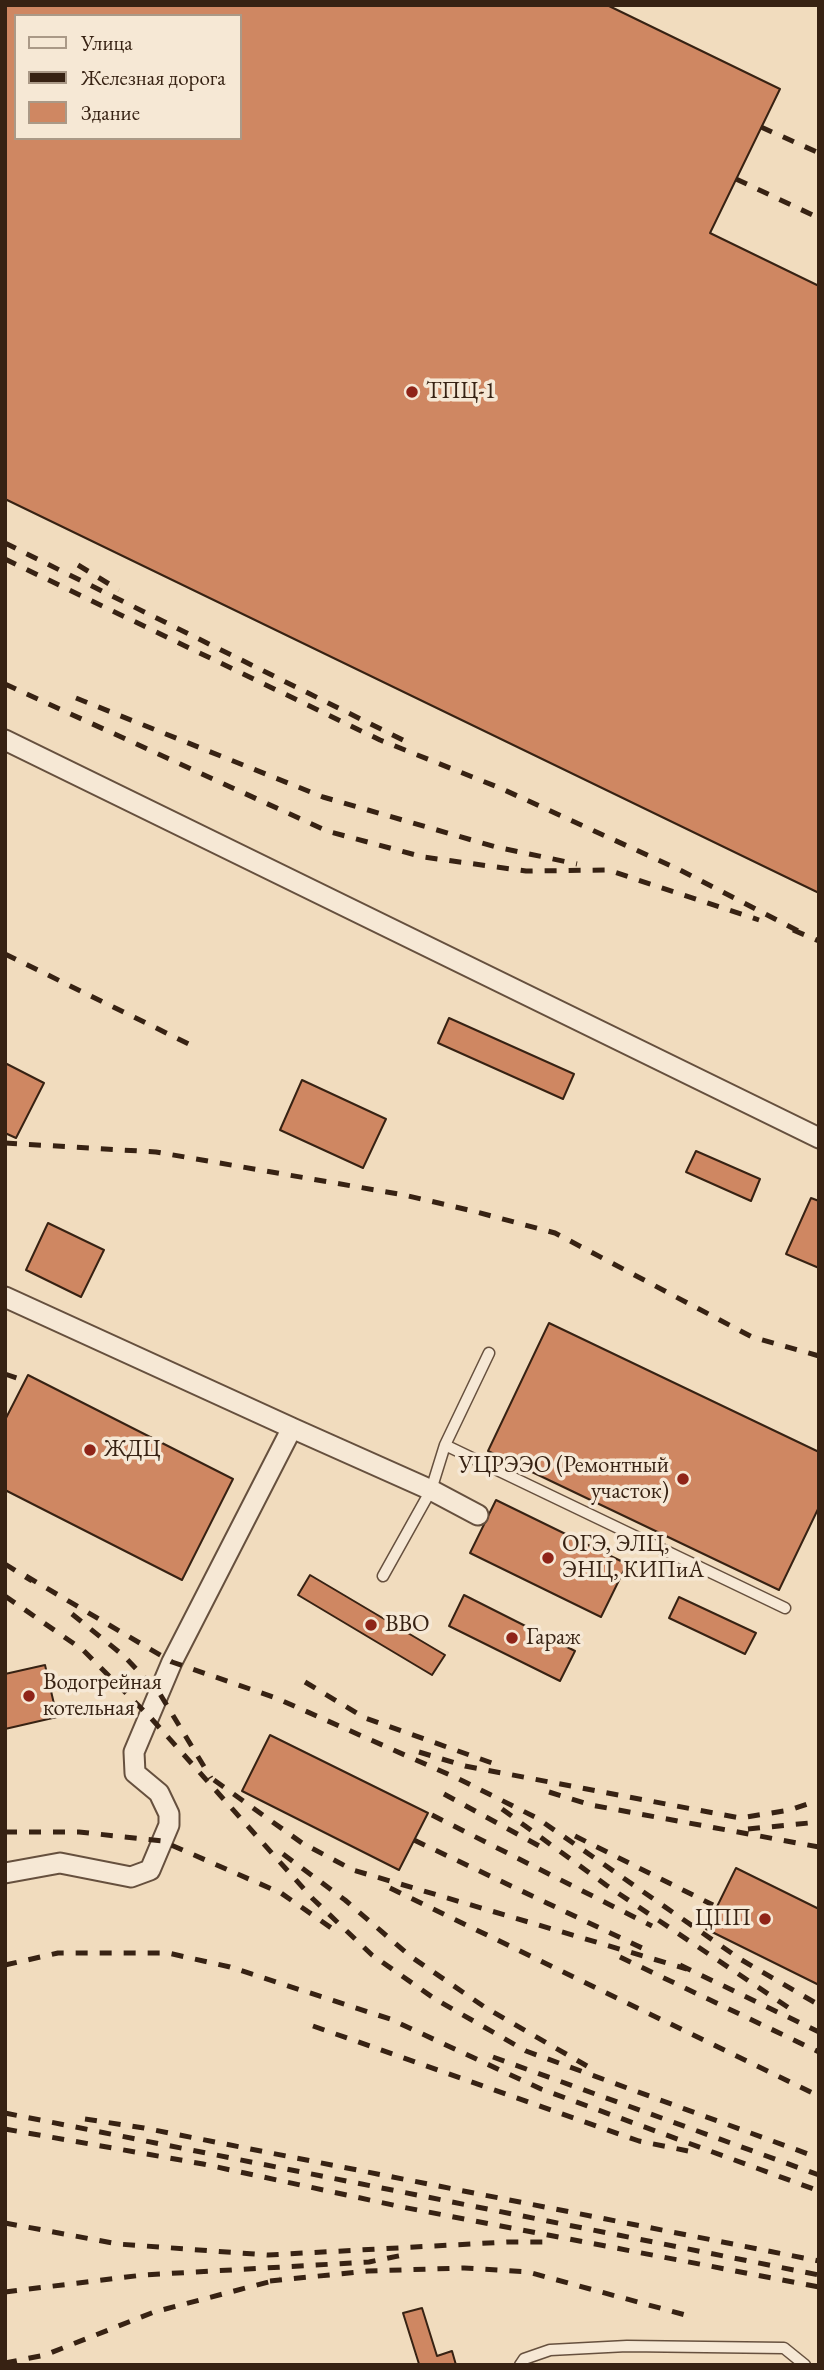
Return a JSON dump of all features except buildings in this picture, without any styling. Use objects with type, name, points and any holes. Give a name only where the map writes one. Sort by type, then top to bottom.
[{"type":"street","points":[[5,740],[819,1138]]},
{"type":"street","points":[[5,1297],[431,1490],[478,1515]]},
{"type":"street","points":[[5,1873],[60,1863],[131,1877],[150,1870],[169,1825],[169,1814],[159,1793],[135,1773],[134,1752],[172,1662],[292,1428]]},
{"type":"lane","points":[[383,1576],[431,1490],[445,1445],[489,1353]]},
{"type":"lane","points":[[445,1445],[785,1608]]},
{"type":"lane","points":[[520,2365],[524,2359],[550,2350],[760,2346],[784,2348],[805,2365]]},
{"type":"railway","points":[[761,127],[819,153]]},
{"type":"railway","points":[[736,179],[819,218]]},
{"type":"railway","points":[[5,543],[403,740]]},
{"type":"railway","points":[[5,559],[380,740],[500,788],[680,870],[802,933]]},
{"type":"railway","points":[[78,565],[119,590]]},
{"type":"railway","points":[[5,684],[327,831],[423,857],[526,871],[608,870],[759,920]]},
{"type":"railway","points":[[76,698],[323,797],[496,847],[577,864]]},
{"type":"railway","points":[[793,930],[819,941]]},
{"type":"railway","points":[[5,954],[195,1047]]},
{"type":"railway","points":[[5,1143],[156,1152],[404,1195],[473,1211],[555,1233],[752,1337],[819,1356]]},
{"type":"railway","points":[[5,1374],[17,1378]]},
{"type":"railway","points":[[5,1564],[32,1581]]},
{"type":"railway","points":[[26,1576],[172,1662],[276,1698],[459,1779],[537,1818],[740,1959],[819,2005]]},
{"type":"railway","points":[[5,1596],[83,1650],[150,1717],[313,1899],[372,1955],[435,1999],[526,2051],[819,2158]]},
{"type":"railway","points":[[72,1614],[124,1656],[160,1694],[211,1778]]},
{"type":"railway","points":[[305,1682],[365,1718],[492,1763]]},
{"type":"railway","points":[[419,1752],[465,1766],[740,1818],[790,1810],[819,1800]]},
{"type":"railway","points":[[214,1780],[302,1843],[353,1870],[687,1969]]},
{"type":"railway","points":[[549,1792],[591,1805],[819,1847]]},
{"type":"railway","points":[[444,1794],[543,1848]]},
{"type":"railway","points":[[502,1809],[606,1885],[795,2012]]},
{"type":"railway","points":[[432,1815],[652,1926]]},
{"type":"railway","points":[[748,1829],[819,1822]]},
{"type":"railway","points":[[5,1832],[79,1832],[162,1841],[281,1893],[340,1934]]},
{"type":"railway","points":[[575,1836],[713,1905]]},
{"type":"railway","points":[[414,1840],[642,1948]]},
{"type":"railway","points":[[283,1854],[345,1900],[410,1956],[486,2008],[587,2066]]},
{"type":"railway","points":[[390,1888],[819,2096]]},
{"type":"railway","points":[[5,1965],[58,1953],[168,1953],[230,1967],[390,2019],[541,2089],[819,2191]]},
{"type":"railway","points":[[620,1957],[819,2052]]},
{"type":"railway","points":[[680,1965],[819,2032]]},
{"type":"railway","points":[[313,2026],[639,2141],[688,2151]]},
{"type":"railway","points":[[493,2057],[819,2175]]},
{"type":"railway","points":[[5,2113],[819,2275]]},
{"type":"railway","points":[[85,2119],[144,2128],[819,2261]]},
{"type":"railway","points":[[5,2129],[203,2164],[402,2207],[819,2287]]},
{"type":"railway","points":[[5,2223],[118,2244],[268,2255],[547,2242]]},
{"type":"railway","points":[[5,2292],[143,2275],[369,2262],[403,2255]]},
{"type":"railway","points":[[270,2281],[368,2271],[464,2268],[528,2272],[689,2316]]},
{"type":"railway","points":[[5,2363],[45,2355],[154,2312],[280,2279]]},
{"type":"place","name":"ТПЦ-1","points":[[412,392]]},
{"type":"place","name":"ЖДЦ","points":[[90,1450]]},
{"type":"place","name":"УЦРЭЭО (Ремонтный участок)","points":[[683,1479]]},
{"type":"place","name":"ОГЭ, ЭЛЦ, ЭНЦ, КИПиА","points":[[548,1558]]},
{"type":"place","name":"ВВО","points":[[371,1625]]},
{"type":"place","name":"Гараж","points":[[512,1638]]},
{"type":"place","name":"Водогрейная котельная","points":[[29,1696]]},
{"type":"place","name":"ЦПП","points":[[765,1919]]}]
